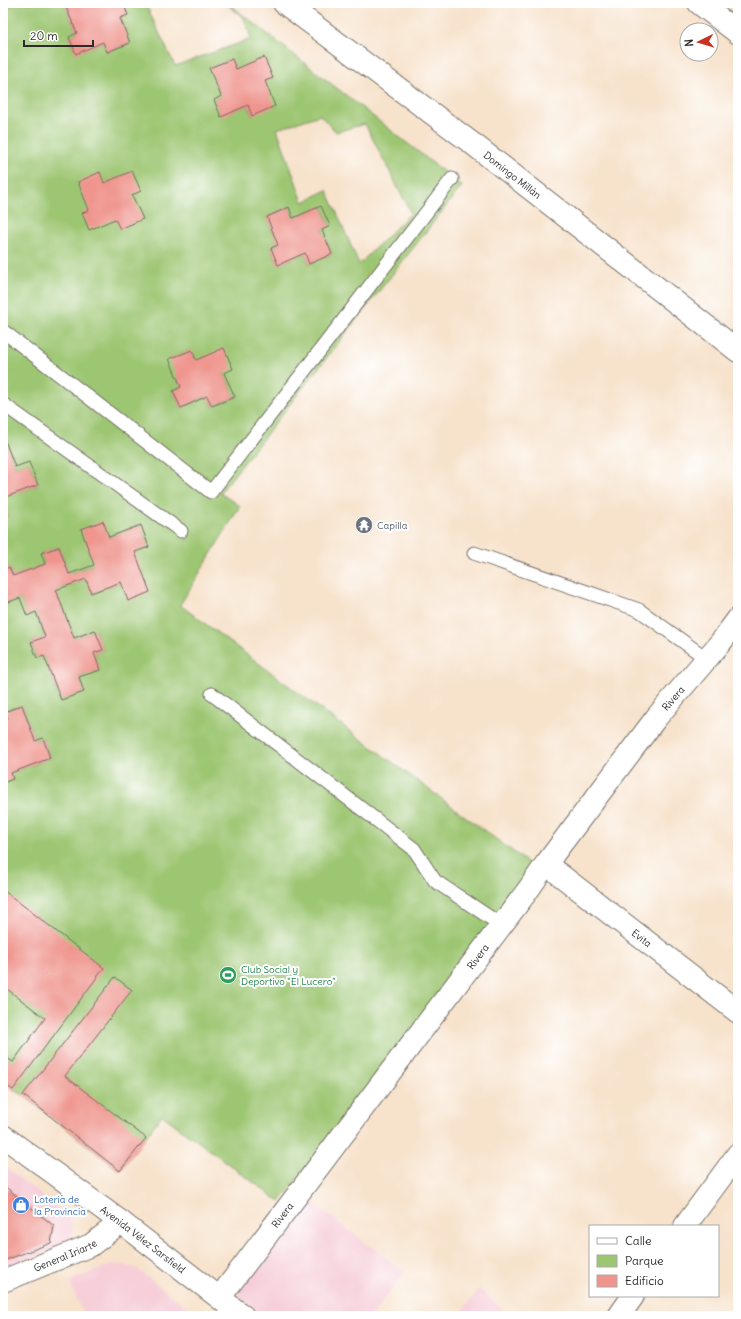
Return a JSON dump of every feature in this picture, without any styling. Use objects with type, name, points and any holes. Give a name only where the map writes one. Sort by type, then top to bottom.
[{"type":"street","name":"Domingo Millán","points":[[284,3],[477,147],[738,351]]},
{"type":"street","points":[[699,3],[738,33]]},
{"type":"street","name":"Rivera","points":[[220,1297],[656,718],[738,618]]},
{"type":"street","name":"Evita","points":[[546,864],[738,1012]]},
{"type":"street","name":"Avenida Vélez Sarsfield","points":[[3,1136],[121,1222],[243,1316]]},
{"type":"street","points":[[686,1225],[738,1154]]},
{"type":"street","name":"General Iriarte","points":[[3,1280],[91,1245],[121,1222]]},
{"type":"street","points":[[619,1316],[632,1297]]},
{"type":"lane","points":[[3,331],[211,492],[452,179]]},
{"type":"lane","points":[[3,404],[181,531]]},
{"type":"lane","points":[[474,553],[640,610],[706,658]]},
{"type":"lane","points":[[212,694],[414,849],[435,881],[501,925]]},
{"type":"shaded area","points":[[3,1165],[68,1216],[73,1224],[72,1235],[69,1242],[3,1271]]},
{"type":"shaded area","points":[[305,1197],[405,1272],[371,1316],[263,1316],[240,1298],[237,1292]]},
{"type":"shaded area","points":[[114,1264],[125,1265],[137,1269],[198,1316],[84,1316],[69,1281]]},
{"type":"shaded area","points":[[479,1289],[508,1314],[506,1316],[458,1316]]},
{"type":"green space","points":[[15,3],[70,3],[65,5],[77,33],[69,37],[76,53],[103,42],[107,52],[130,43],[120,18],[128,15],[123,3],[145,3],[175,66],[251,39],[244,18],[225,3],[228,3],[462,186],[220,493],[240,506],[180,605],[535,868],[280,1202],[162,1115],[120,1171],[23,1095],[3,1083],[3,783],[13,779],[11,773],[50,758],[43,738],[35,741],[22,705],[5,711],[8,718],[3,720],[3,623],[6,622],[3,613],[3,604],[20,598],[27,615],[36,612],[45,637],[31,642],[37,658],[44,656],[60,700],[84,692],[79,677],[100,670],[94,653],[103,650],[95,630],[74,638],[56,590],[86,579],[92,593],[121,582],[135,552],[149,547],[141,525],[109,537],[94,565],[69,574],[59,547],[41,553],[45,564],[13,576],[9,567],[3,570],[3,518],[8,516],[3,498],[38,485],[29,462],[15,467],[3,435],[3,10]],"holes":[[[231,59],[236,69],[273,78],[265,81],[252,116],[248,105],[221,116],[214,100],[221,96],[210,68]],[[320,115],[336,132],[365,124],[411,213],[359,264],[327,190],[303,202],[277,129]],[[322,206],[330,226],[322,230],[332,254],[309,264],[305,253],[278,265],[271,248],[278,245],[267,217],[289,207],[293,218]],[[191,350],[196,360],[224,373],[235,397],[212,406],[207,396],[181,408],[173,391],[181,387],[170,359]]]},
{"type":"building","points":[[70,3],[90,3],[91,6],[99,3],[123,3],[128,15],[120,18],[130,43],[107,52],[103,42],[76,54],[69,37],[77,33],[65,5]]},
{"type":"building","points":[[264,57],[273,78],[265,81],[275,106],[252,116],[248,105],[221,117],[214,100],[221,96],[209,68],[232,59],[236,69]]},
{"type":"building","points":[[132,171],[141,191],[132,195],[143,219],[120,229],[115,219],[89,230],[82,213],[89,210],[78,182],[100,172],[104,183]]},
{"type":"building","points":[[321,206],[330,226],[322,230],[332,254],[309,264],[305,253],[278,265],[271,248],[278,245],[267,217],[289,207],[293,218]]},
{"type":"building","points":[[224,348],[233,369],[224,373],[235,397],[212,406],[207,396],[181,408],[173,391],[181,387],[169,359],[192,350],[196,360]]},
{"type":"building","points":[[3,435],[15,467],[29,462],[38,485],[3,498]]},
{"type":"building","points":[[3,502],[8,516],[3,518]]},
{"type":"building","points":[[103,521],[109,537],[141,525],[149,547],[135,552],[150,592],[128,601],[121,582],[91,593],[86,579],[56,590],[74,638],[95,630],[103,650],[94,653],[100,670],[79,677],[84,692],[61,700],[44,656],[37,658],[31,642],[45,637],[36,612],[27,616],[20,598],[3,604],[3,570],[9,567],[13,576],[45,564],[41,553],[59,547],[69,574],[94,565],[81,529]]},
{"type":"building","points":[[22,705],[35,741],[43,738],[50,758],[11,773],[13,779],[3,783],[3,720],[8,718],[5,712]]},
{"type":"building","points":[[3,890],[104,968],[13,1090],[3,1083],[3,1055],[13,1062],[45,1018],[3,986]]},
{"type":"building","points":[[115,977],[132,990],[65,1076],[146,1138],[120,1171],[23,1095]]},
{"type":"building","points":[[3,1185],[54,1226],[51,1243],[3,1261]]},
{"type":"place","name":"Capilla","points":[[364,525]]},
{"type":"place","name":"Club Social y Deportivo \"El Lucero\"","points":[[228,975]]},
{"type":"place","name":"Loteria de la Provincia","points":[[21,1205]]}]
